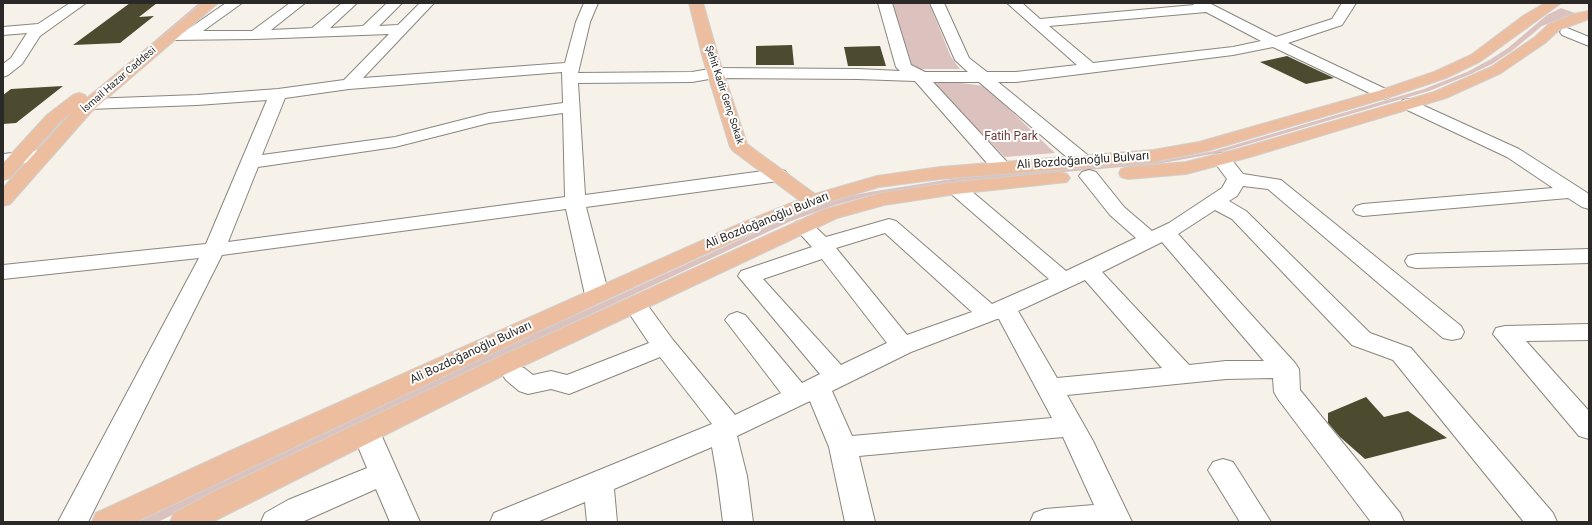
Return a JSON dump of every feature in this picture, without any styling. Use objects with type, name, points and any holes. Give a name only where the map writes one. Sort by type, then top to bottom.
[{"type":"main road","name":"İsmail Hazar Caddesi","points":[[3,174],[10,159],[53,119],[188,8],[192,3]]},
{"type":"main road","name":"İsmail Hazar Caddesi","points":[[3,200],[89,104],[211,3]]},
{"type":"main road","name":"Şehit Kadir Genç Sokak","points":[[696,3],[715,73],[739,147],[813,201]]},
{"type":"main road","name":"Ali Bozdoğanoğlu Bulvarı","points":[[185,522],[224,501],[366,432],[635,304],[830,214],[882,199],[1086,168],[1201,147],[1384,94],[1440,75],[1476,58],[1525,13],[1534,19],[1558,3]]},
{"type":"main road","points":[[1558,3],[1588,13]]},
{"type":"main road","name":"Ali Bozdoğanoğlu Bulvarı","points":[[107,522],[245,456],[597,295],[744,229],[813,201],[877,182],[940,173],[1001,167],[1186,168],[1440,95],[1496,70],[1540,40],[1588,13]]},
{"type":"main road","points":[[1560,30],[1589,28]]},
{"type":"street","points":[[3,72],[17,61],[34,33],[79,3]]},
{"type":"street","points":[[188,36],[235,3]]},
{"type":"street","points":[[255,35],[298,3]]},
{"type":"street","points":[[315,33],[350,3]]},
{"type":"street","points":[[366,31],[395,3]]},
{"type":"street","points":[[349,84],[427,3]]},
{"type":"street","points":[[591,3],[583,22],[571,72],[571,107],[575,203],[597,295]]},
{"type":"street","points":[[885,3],[904,67],[919,76],[1001,167]]},
{"type":"street","points":[[937,3],[963,60],[985,77],[1086,168],[1117,211],[1157,236],[1286,369],[1287,392],[1389,522]]},
{"type":"street","points":[[1014,3],[1089,68]]},
{"type":"street","points":[[1103,3],[1122,15]]},
{"type":"street","points":[[89,104],[197,100],[278,94],[349,84],[571,72],[692,77],[715,73],[1016,77],[1233,51],[1275,42],[1337,22],[1348,3]]},
{"type":"street","points":[[1038,23],[1203,5],[1275,42],[1384,94]]},
{"type":"street","points":[[3,31],[41,28]]},
{"type":"street","points":[[171,36],[255,35],[401,29]]},
{"type":"street","points":[[1560,30],[1589,42]]},
{"type":"street","points":[[73,522],[214,250],[278,94]]},
{"type":"street","points":[[1409,104],[1513,153],[1589,203]]},
{"type":"street","points":[[251,162],[395,142],[489,118],[571,107]]},
{"type":"street","points":[[10,159],[41,156]]},
{"type":"street","points":[[1221,159],[1237,179],[1274,184],[1452,332]]},
{"type":"street","points":[[3,272],[214,250],[778,175]]},
{"type":"street","points":[[505,522],[726,430],[902,346],[997,311],[1088,270],[1157,236],[1215,202],[1230,192],[1237,179]]},
{"type":"street","points":[[956,188],[1064,281]]},
{"type":"street","points":[[1363,210],[1572,192]]},
{"type":"street","points":[[1215,202],[1239,215],[1361,339],[1402,354],[1542,522]]},
{"type":"street","points":[[860,522],[843,447],[817,387],[749,276],[889,225],[997,311],[1050,388],[1079,441],[1115,519],[1045,522]]},
{"type":"street","points":[[803,226],[824,248],[902,346]]},
{"type":"street","points":[[1416,261],[1589,256]]},
{"type":"street","points":[[1088,270],[1183,375]]},
{"type":"street","points":[[635,304],[726,430],[738,522]]},
{"type":"street","points":[[737,320],[817,387]]},
{"type":"street","points":[[1589,332],[1505,334],[1589,429]]},
{"type":"street","points":[[515,374],[528,386],[551,380],[569,384],[664,346]]},
{"type":"street","points":[[1050,388],[1226,370],[1286,369]]},
{"type":"street","points":[[843,447],[1071,426]]},
{"type":"street","points":[[366,432],[405,522]]},
{"type":"street","points":[[1224,470],[1256,522]]},
{"type":"street","points":[[276,522],[299,509],[384,474]]},
{"type":"street","points":[[598,483],[602,522]]},
{"type":"green space","points":[[199,3],[205,3],[195,9],[78,107],[43,144],[40,145],[76,107]]},
{"type":"green space","points":[[891,3],[929,3],[951,57],[960,69],[912,69]]},
{"type":"green space","points":[[1561,8],[1575,13],[1542,26],[1513,50],[1492,64],[1471,74],[1429,91],[1218,153],[1157,164],[960,181],[872,195],[835,205],[791,221],[375,415],[158,522],[134,522],[296,443],[787,218],[830,200],[958,178],[1024,171],[1155,162],[1214,151],[1424,89],[1467,72],[1508,48],[1547,15]]},
{"type":"green space","name":"Fatih Park","points":[[939,82],[953,82],[985,86],[1055,153],[1005,157],[934,85]]},
{"type":"building","points":[[130,3],[157,3],[139,17],[154,16],[120,43],[73,45]]},
{"type":"building","points":[[792,45],[794,65],[756,65],[756,46]]},
{"type":"building","points":[[880,46],[886,66],[848,66],[844,47]]},
{"type":"building","points":[[1287,56],[1334,78],[1306,84],[1260,62]]},
{"type":"building","points":[[63,86],[16,123],[3,124],[3,95],[11,89]]},
{"type":"building","points":[[1366,397],[1384,417],[1408,411],[1447,438],[1365,459],[1340,437],[1328,423],[1328,413]]}]
